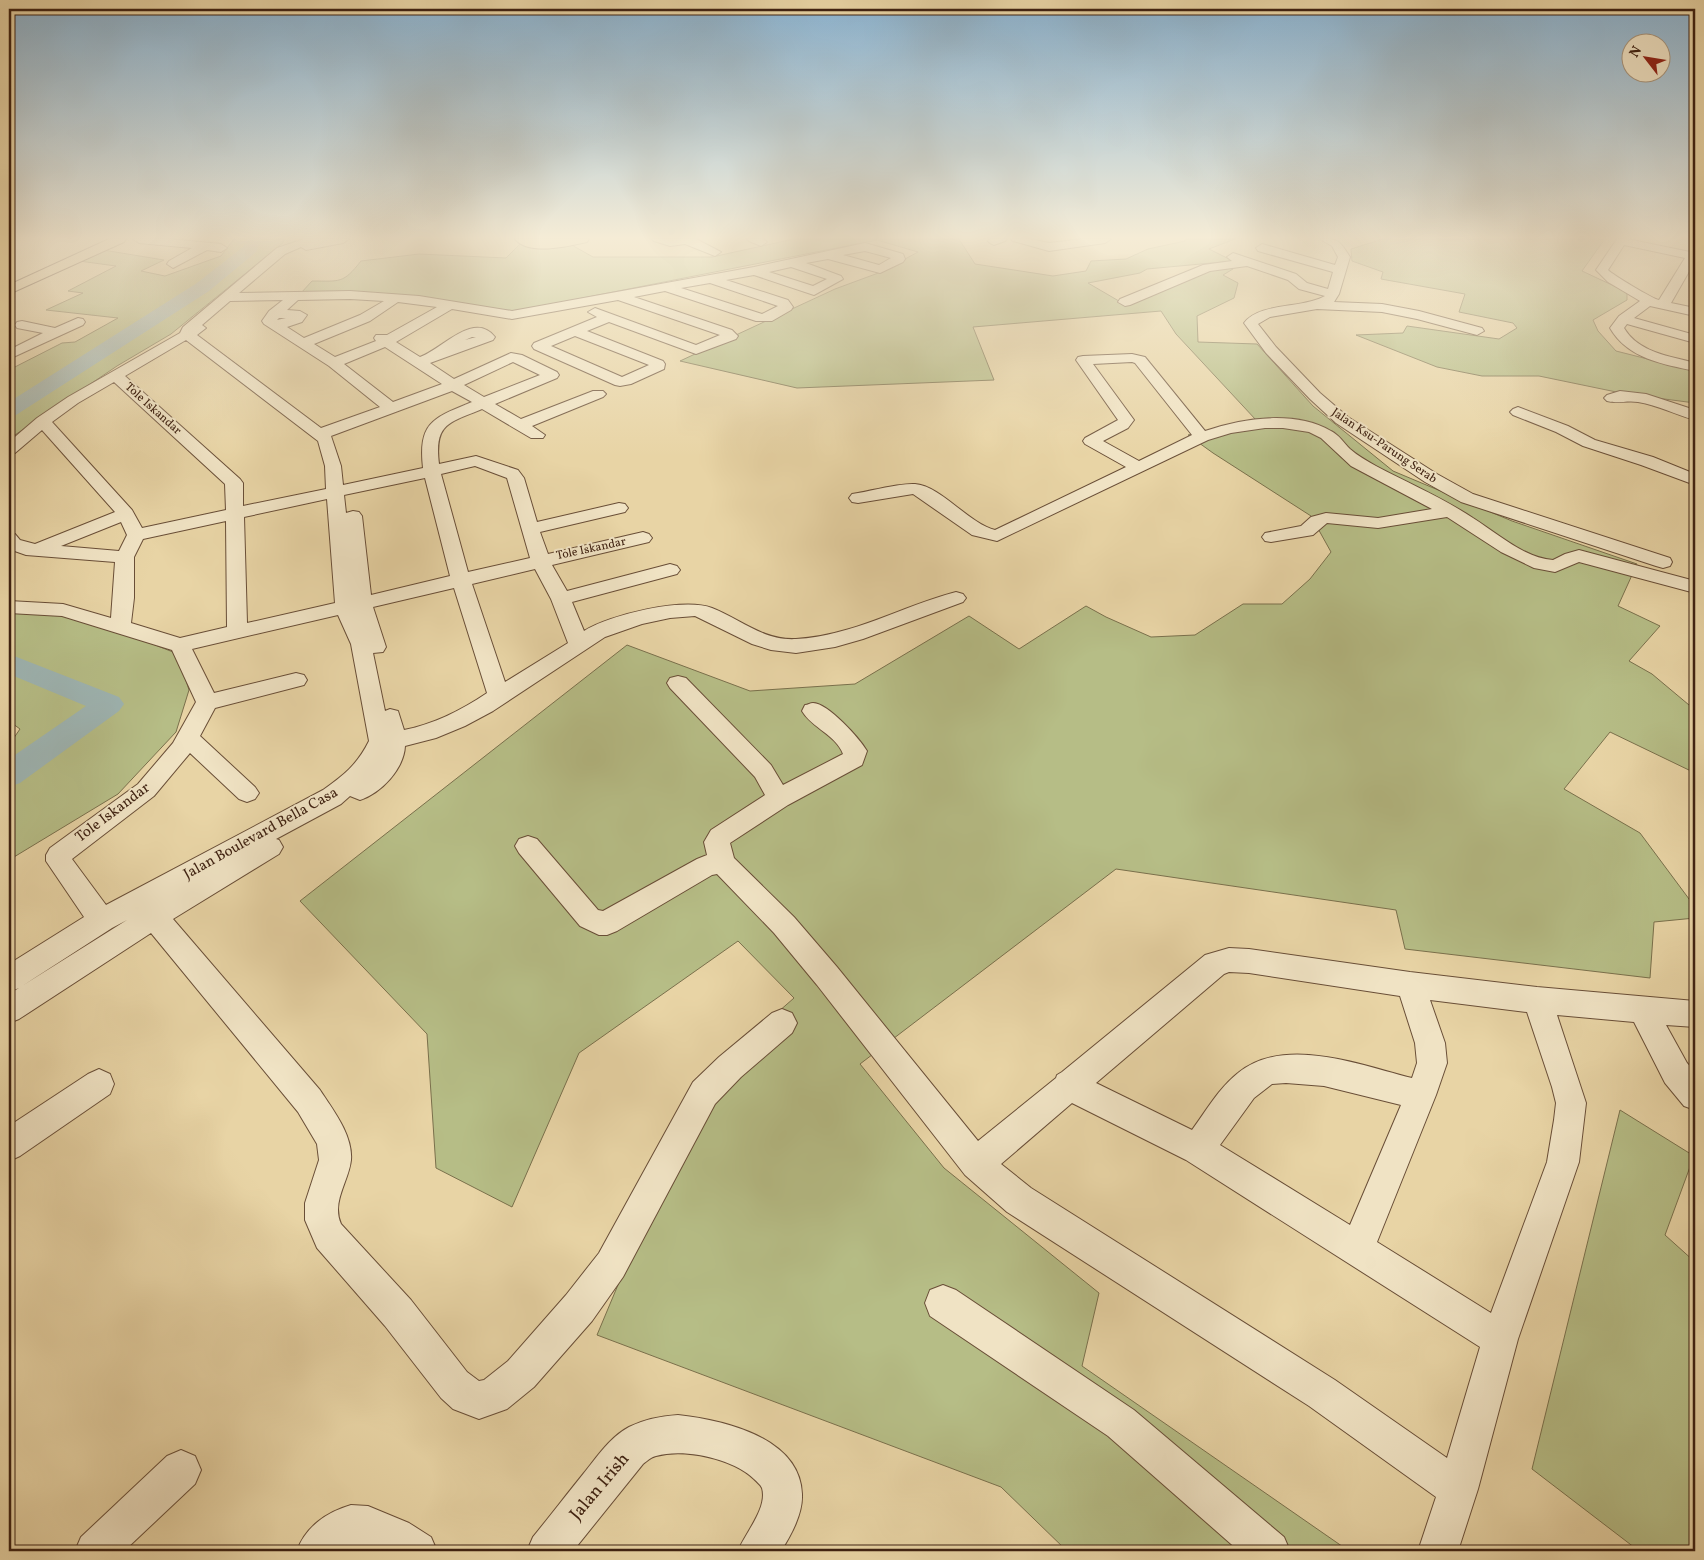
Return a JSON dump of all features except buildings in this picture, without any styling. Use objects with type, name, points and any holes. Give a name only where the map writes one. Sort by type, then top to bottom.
[{"type":"street","points":[[9,450],[43,421],[72,401],[175,339],[191,333],[188,330],[212,312]]},
{"type":"street","points":[[282,312],[276,320],[303,343],[332,361],[391,408]]},
{"type":"street","points":[[303,343],[342,328],[373,312]]},
{"type":"street","points":[[332,361],[384,340],[433,312]]},
{"type":"street","points":[[493,312],[512,315],[512,327],[555,312]]},
{"type":"street","points":[[592,312],[696,350],[731,336],[664,312]]},
{"type":"street","points":[[740,312],[758,318],[767,318],[777,312]]},
{"type":"street","name":"Jalan Ksu-Parung Serab","points":[[1280,312],[1256,318],[1255,330],[1315,396],[1342,420],[1453,491],[1695,574]]},
{"type":"street","points":[[1402,312],[1477,331]]},
{"type":"street","points":[[1635,312],[1617,328],[1620,336],[1631,345],[1650,354],[1695,367]]},
{"type":"street","points":[[576,332],[660,365],[626,382],[620,382],[539,346],[610,317]]},
{"type":"street","points":[[1624,320],[1695,339]]},
{"type":"street","points":[[11,352],[78,322]]},
{"type":"street","points":[[22,325],[56,332]]},
{"type":"street","points":[[419,362],[504,330]]},
{"type":"street","name":"Jalan Boulevard Bella Casa","points":[[9,1010],[148,908],[360,791],[386,768],[394,749],[387,741],[374,634],[353,605],[337,436],[324,433],[191,333]]},
{"type":"street","points":[[384,340],[453,385],[537,434]]},
{"type":"street","points":[[324,433],[453,385],[512,357],[552,375],[447,418],[436,427],[428,440],[432,470],[460,581],[499,696]]},
{"type":"street","points":[[1140,468],[1091,441],[1122,425],[1126,420],[1083,360],[1132,358],[1140,360],[1202,437]]},
{"type":"street","name":"Tole Iskandar","points":[[116,376],[234,482],[237,631]]},
{"type":"street","points":[[520,424],[598,394]]},
{"type":"street","points":[[1612,398],[1618,395],[1633,396],[1695,415]]},
{"type":"street","points":[[1518,412],[1596,445],[1647,461],[1695,480]]},
{"type":"street","points":[[43,421],[126,514],[136,535],[126,557],[124,598],[120,627]]},
{"type":"street","points":[[858,498],[915,489],[926,493],[978,531],[996,536],[1202,437],[1231,428],[1267,424],[1292,424],[1314,429],[1327,435],[1345,453],[1364,466],[1402,488],[1450,511],[1501,545],[1540,564],[1557,566],[1579,556],[1695,587]]},
{"type":"street","points":[[428,440],[512,474],[515,478],[540,560],[561,599],[579,645]]},
{"type":"street","points":[[136,535],[476,461]]},
{"type":"street","points":[[529,529],[619,508]]},
{"type":"street","points":[[1271,537],[1307,531],[1317,521],[1326,518],[1378,523],[1450,511]]},
{"type":"street","points":[[40,550],[71,535],[126,514]]},
{"type":"street","points":[[9,538],[19,547],[126,557]]},
{"type":"street","name":"Tole Iskandar","points":[[353,605],[460,581],[540,560],[643,538]]},
{"type":"street","points":[[561,599],[670,570]]},
{"type":"street","points":[[387,741],[443,728],[472,713],[605,628],[673,610],[690,608],[704,612],[762,641],[796,646],[848,635],[890,623],[956,598]]},
{"type":"street","points":[[9,607],[63,610],[180,645],[353,605]]},
{"type":"street","points":[[180,645],[207,702],[296,680]]},
{"type":"street","points":[[678,683],[763,771],[779,798]]},
{"type":"street","name":"Tole Iskandar","points":[[102,920],[59,861],[59,855],[146,790],[182,749],[207,702]]},
{"type":"street","points":[[813,711],[840,733],[855,751],[855,756],[850,762],[779,798],[720,836],[717,842],[722,863],[784,925],[827,976],[976,1164],[1018,1200],[1322,1394],[1458,1489]]},
{"type":"street","points":[[188,738],[247,793]]},
{"type":"street","points":[[146,790],[208,756]]},
{"type":"street","points":[[528,846],[589,918],[599,923],[607,923],[706,866],[722,863]]},
{"type":"street","points":[[148,908],[309,1100],[327,1128],[333,1144],[334,1160],[322,1203],[322,1220],[329,1236],[398,1313],[454,1385],[466,1396],[479,1400],[494,1396],[521,1374],[579,1308],[611,1265],[704,1094],[730,1067],[782,1023]]},
{"type":"street","name":"Jalan Boulevard Bella Casa","points":[[9,979],[102,920],[148,908]]},
{"type":"street","points":[[976,1164],[1068,1085],[1215,964],[1222,961],[1248,961],[1410,985],[1537,1000],[1695,1014]]},
{"type":"street","points":[[1358,1250],[1430,1072],[1432,1052],[1410,985]]},
{"type":"street","points":[[1438,1551],[1458,1489],[1500,1339],[1563,1162],[1570,1120],[1570,1103],[1567,1086],[1537,1000]]},
{"type":"street","points":[[1642,1009],[1676,1073],[1695,1096]]},
{"type":"street","points":[[1197,1149],[1240,1091],[1249,1083],[1271,1070],[1282,1068],[1317,1071],[1421,1095]]},
{"type":"street","points":[[9,1145],[99,1084]]},
{"type":"street","points":[[1068,1085],[1197,1149],[1500,1339]]},
{"type":"street","points":[[943,1303],[1121,1423],[1270,1551]]},
{"type":"street","name":"Jalan Irish","points":[[547,1551],[622,1457],[643,1440],[661,1434],[698,1437],[735,1446],[765,1462],[776,1474],[781,1484],[780,1512],[758,1551]]},
{"type":"street","points":[[95,1551],[181,1470]]},
{"type":"street","points":[[317,1551],[333,1535],[351,1525],[368,1527],[387,1534],[417,1551]]},
{"type":"green space","points":[[62,312],[198,312],[171,334],[117,366],[9,439],[9,370],[62,343],[75,342],[118,318]]},
{"type":"green space","points":[[786,312],[1152,312],[973,327],[994,380],[797,388],[680,361]]},
{"type":"green space","points":[[1162,312],[1206,312],[1197,316],[1198,342],[1257,344],[1313,406],[1393,471],[1512,521],[1637,564],[1618,606],[1660,626],[1629,661],[1652,674],[1695,710],[1695,776],[1693,772],[1610,732],[1564,789],[1640,833],[1695,907],[1695,918],[1654,922],[1650,978],[1405,949],[1396,910],[1116,869],[860,1064],[944,1168],[1099,1293],[1082,1366],[1349,1551],[1067,1551],[1001,1487],[597,1335],[706,1075],[794,998],[738,941],[579,1053],[512,1207],[436,1168],[427,1034],[300,901],[627,645],[750,691],[855,684],[969,616],[1019,649],[1086,606],[1151,637],[1195,635],[1243,604],[1282,604],[1310,579],[1331,552],[1311,516],[1188,435],[1256,420],[1176,334]]},
{"type":"green space","points":[[1459,312],[1607,312],[1593,320],[1598,331],[1616,351],[1695,371],[1695,403],[1626,394],[1539,376],[1482,376],[1437,367],[1356,335],[1403,333],[1407,326],[1499,339],[1517,328],[1513,323]]},
{"type":"green space","points":[[9,605],[57,606],[178,654],[189,690],[176,732],[118,794],[9,860],[9,745],[20,729],[9,721]]},
{"type":"green space","points":[[1620,1110],[1694,1156],[1665,1235],[1695,1262],[1695,1551],[1639,1551],[1532,1469]]},
{"type":"waterway","points":[[9,411],[164,312]]},
{"type":"waterway","points":[[9,663],[109,704],[9,775]]}]
